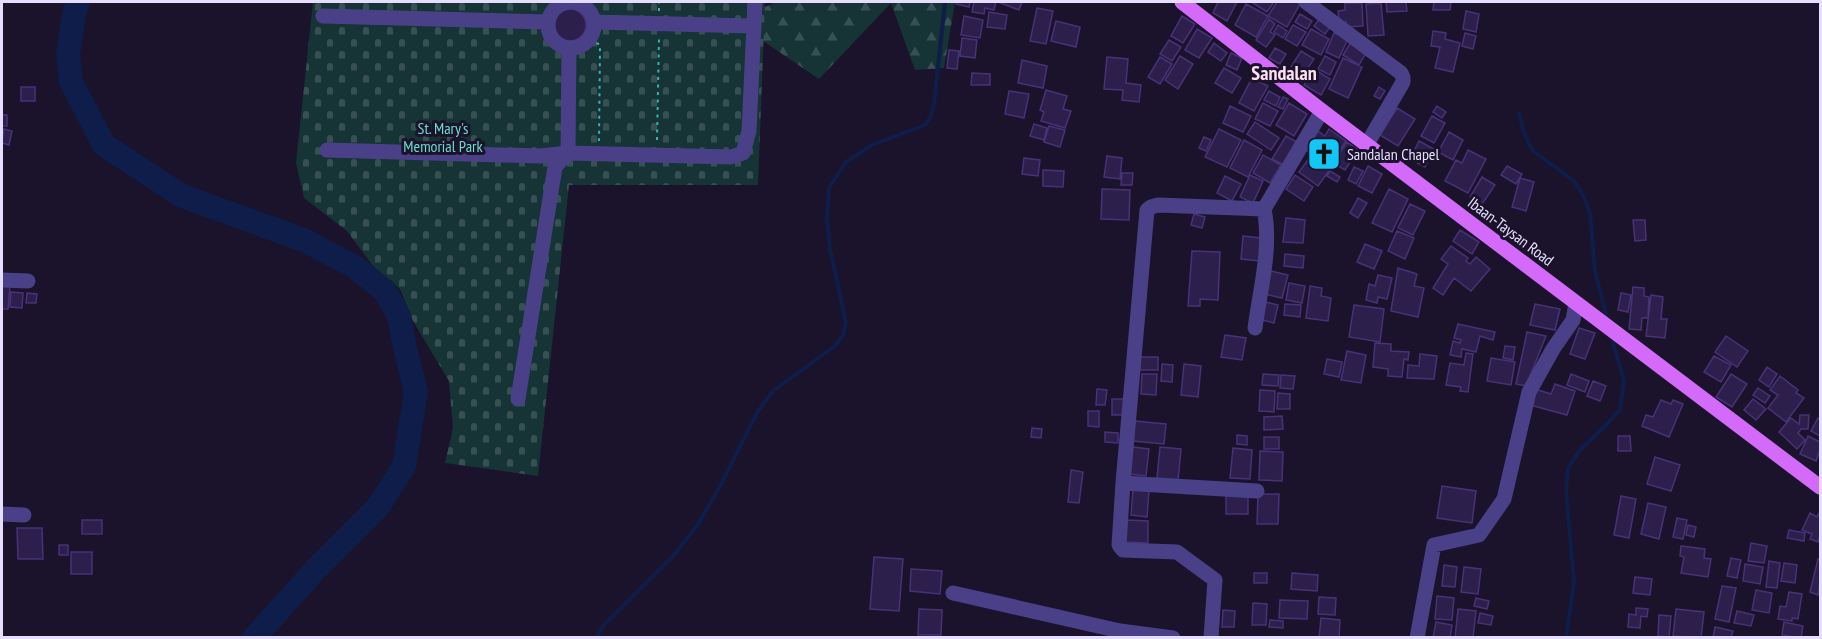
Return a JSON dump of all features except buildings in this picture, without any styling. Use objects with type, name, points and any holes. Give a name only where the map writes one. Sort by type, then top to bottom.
[{"type":"main road","name":"Ibaan-Taysan Road","points":[[1182,2],[1576,304],[1821,487]]},
{"type":"street","points":[[571,2],[581,5],[590,12],[594,22],[590,39],[581,46],[569,48],[557,44],[549,34],[548,22],[552,12],[560,5],[571,2]]},
{"type":"street","points":[[327,150],[540,156],[598,153],[731,157],[743,153],[749,131],[755,2]]},
{"type":"street","points":[[1306,2],[1401,73],[1403,77],[1367,144]]},
{"type":"street","points":[[323,16],[548,22]]},
{"type":"street","points":[[594,22],[753,26]]},
{"type":"street","points":[[518,399],[555,167],[568,153],[569,48]]},
{"type":"street","points":[[1255,328],[1265,260],[1264,209],[1322,111]]},
{"type":"street","points":[[1211,638],[1215,580],[1176,552],[1121,549],[1119,545],[1147,210],[1158,205],[1264,209]]},
{"type":"street","points":[[2,280],[28,281]]},
{"type":"street","points":[[1417,638],[1434,545],[1479,535],[1504,499],[1529,392],[1553,349],[1573,320],[1576,304]]},
{"type":"street","points":[[1123,483],[1257,491]]},
{"type":"street","points":[[2,514],[24,515]]},
{"type":"street","points":[[954,593],[1120,631],[1173,638]]},
{"type":"path","points":[[657,155],[659,2]]},
{"type":"path","points":[[590,39],[600,45],[598,153]]},
{"type":"green space","name":"St. Mary's Memorial Park","points":[[313,2],[765,2],[758,185],[569,185],[538,476],[445,463],[453,428],[449,381],[413,321],[400,289],[373,266],[347,231],[304,198],[296,163]]},
{"type":"green space","points":[[776,2],[955,2],[944,68],[915,70],[891,3],[819,79],[763,41],[761,9]]},
{"type":"waterway","points":[[78,2],[68,54],[71,82],[104,145],[182,196],[306,241],[355,267],[385,291],[399,316],[416,392],[404,466],[378,507],[315,570],[254,638]]},
{"type":"waterway","points":[[596,638],[603,626],[674,555],[698,524],[758,411],[773,391],[835,346],[843,335],[846,323],[830,249],[827,218],[829,188],[846,162],[872,145],[925,125],[931,116],[945,2]]},
{"type":"waterway","points":[[1519,113],[1524,133],[1533,151],[1574,181],[1584,197],[1590,214],[1595,271],[1606,315]]},
{"type":"waterway","points":[[1566,638],[1574,582],[1566,490],[1568,468],[1580,450],[1620,409],[1624,381],[1613,342]]},
{"type":"place","name":"Sandalan Chapel","points":[[1324,154]]},
{"type":"district","name":"Sandalan","points":[[1284,73]]}]
